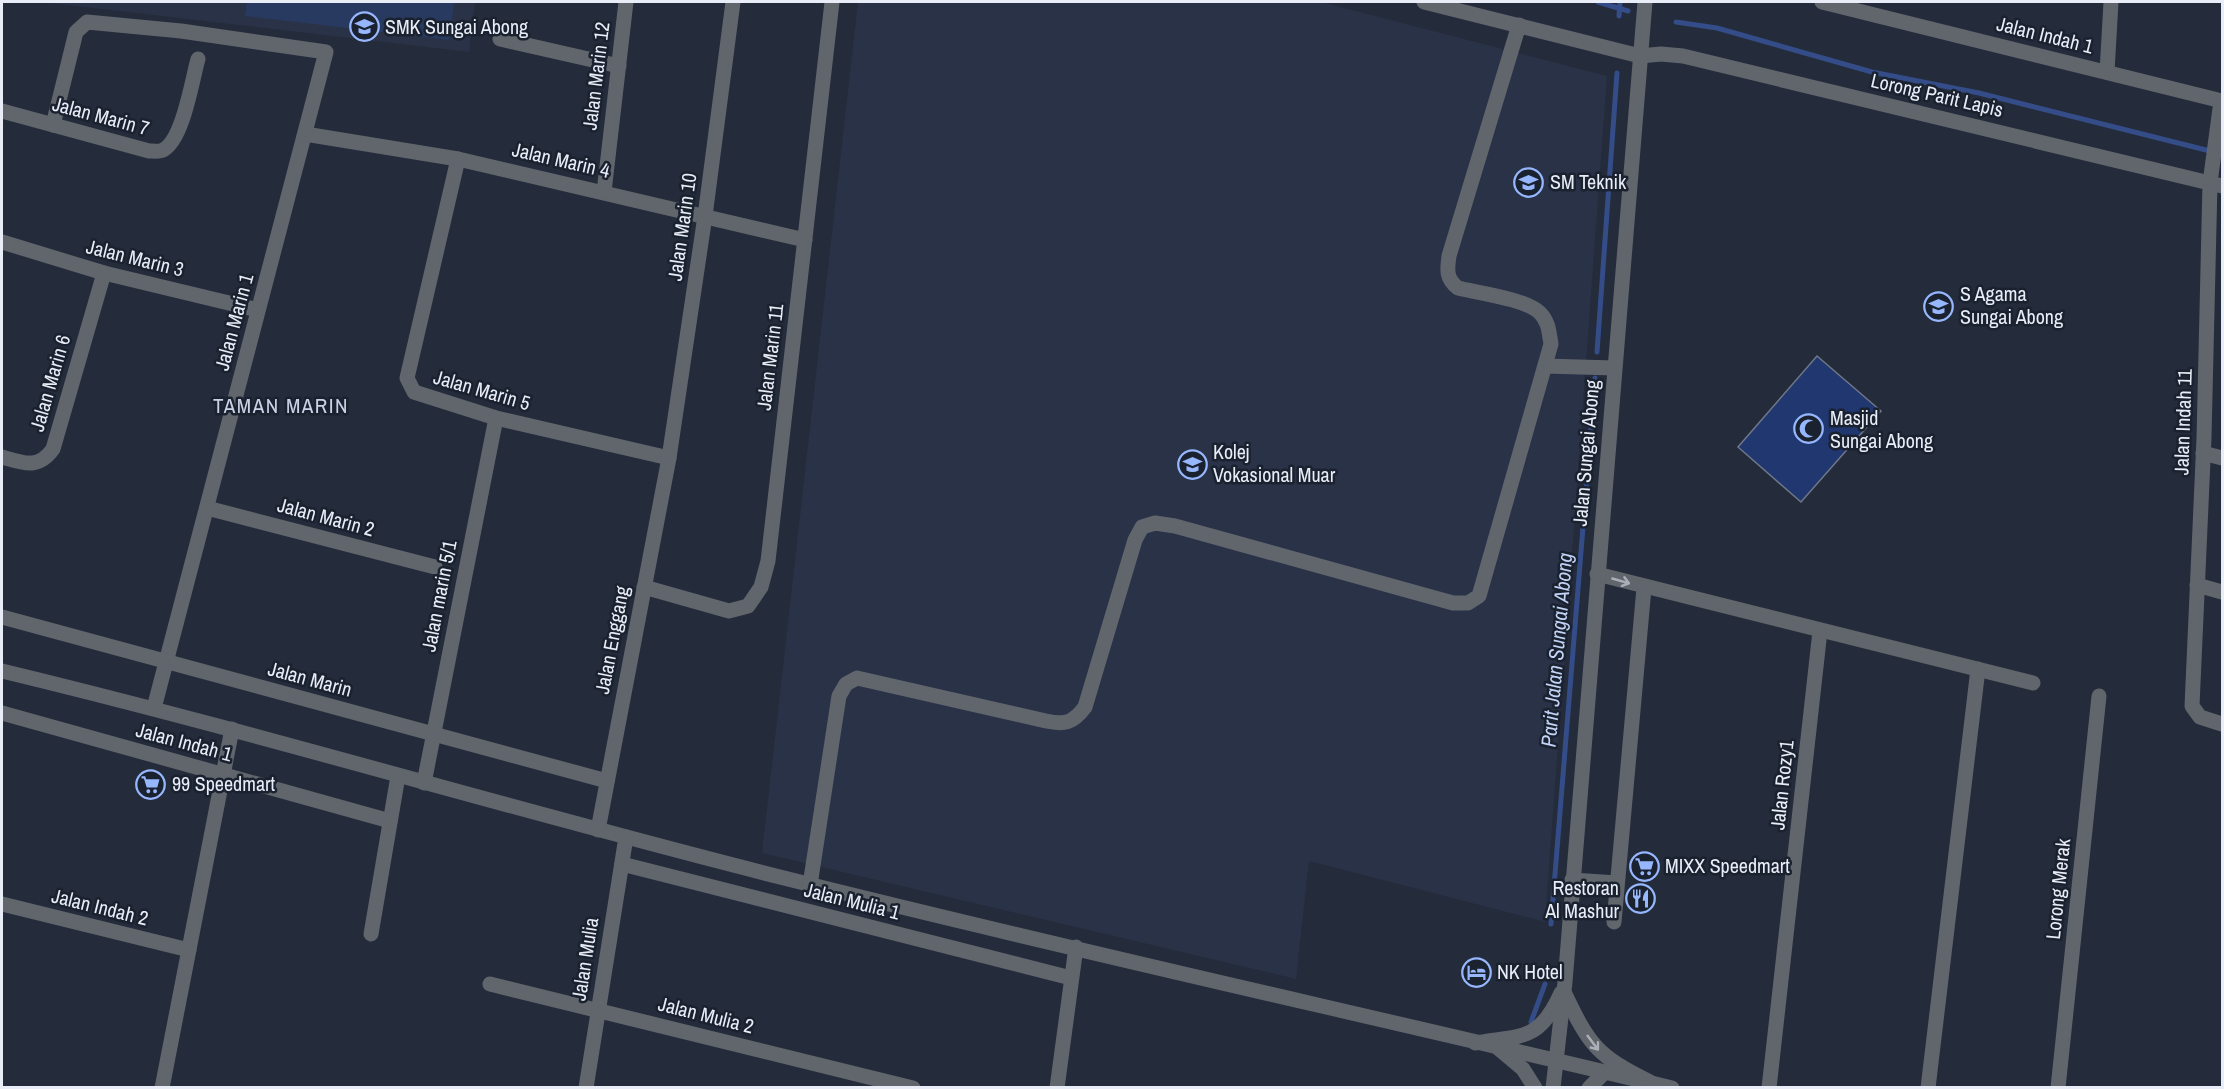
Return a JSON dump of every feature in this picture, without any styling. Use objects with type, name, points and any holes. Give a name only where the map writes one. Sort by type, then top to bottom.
[{"type":"street","name":"Jalan Marin 12","points":[[604,192],[626,2]]},
{"type":"street","name":"Jalan Marin 10","points":[[669,458],[705,216],[733,2]]},
{"type":"street","name":"Jalan Marin 11","points":[[644,587],[729,611],[748,606],[761,587],[768,561],[832,2]]},
{"type":"street","name":"Lorong Parit Lapis","points":[[1424,2],[1640,56],[1661,54],[1683,56],[2216,185]]},
{"type":"street","name":"Jalan Sungai Abong","points":[[1553,1088],[1565,987],[1644,2]]},
{"type":"street","name":"Jalan Indah 1","points":[[1822,2],[2222,101]]},
{"type":"street","points":[[2107,72],[2111,2]]},
{"type":"street","name":"Jalan Marin 1","points":[[53,125],[76,32],[87,22],[181,31],[326,52],[154,708]]},
{"type":"street","points":[[810,885],[839,696],[846,684],[857,678],[1046,722],[1068,723],[1076,719],[1085,707],[1135,540],[1142,526],[1155,523],[1175,526],[1453,603],[1468,603],[1479,596],[1551,344],[1548,325],[1540,313],[1528,305],[1458,288],[1451,283],[1447,272],[1449,256],[1519,25]]},
{"type":"street","points":[[500,39],[619,66]]},
{"type":"street","name":"Jalan Marin 7","points":[[2,111],[149,152],[163,150],[173,140],[181,122],[198,59]]},
{"type":"street","name":"Jalan Indah 11","points":[[2222,101],[2216,127],[2212,166],[2216,185],[2215,244],[2192,706],[2200,717],[2223,724]]},
{"type":"street","name":"Jalan Marin 4","points":[[305,134],[458,159],[805,240]]},
{"type":"street","name":"Jalan Marin 5","points":[[458,159],[407,378],[414,392],[496,418],[669,458]]},
{"type":"street","name":"Jalan Marin 3","points":[[2,242],[104,273],[258,310]]},
{"type":"street","name":"Jalan Marin 6","points":[[2,457],[32,465],[46,459],[52,449],[104,273]]},
{"type":"street","points":[[1545,366],[1614,368]]},
{"type":"street","name":"Jalan marin 5/1","points":[[424,783],[496,418]]},
{"type":"street","points":[[2203,453],[2223,458]]},
{"type":"street","name":"Jalan Enggang","points":[[598,830],[669,458]]},
{"type":"street","name":"Jalan Marin 2","points":[[207,508],[435,567]]},
{"type":"street","points":[[1597,574],[1644,588],[2033,682]]},
{"type":"street","points":[[2197,585],[2223,592]]},
{"type":"street","points":[[1614,922],[1644,588]]},
{"type":"street","name":"Jalan Marin","points":[[2,617],[607,781]]},
{"type":"street","name":"Jalan Rozy1","points":[[1773,1087],[1820,631]]},
{"type":"street","points":[[1928,1088],[1978,669]]},
{"type":"street","points":[[2,671],[154,708],[598,830],[810,885],[1557,1061],[1607,1078],[1650,1082],[1672,1088]]},
{"type":"street","name":"Lorong Merak","points":[[2058,1088],[2099,696]]},
{"type":"street","name":"Jalan Indah 1","points":[[2,713],[390,821]]},
{"type":"street","points":[[162,1088],[232,729]]},
{"type":"street","points":[[371,934],[398,776]]},
{"type":"street","name":"Jalan Mulia","points":[[586,1088],[626,837]]},
{"type":"street","name":"Jalan Mulia 1","points":[[622,864],[1071,978]]},
{"type":"street","points":[[1572,880],[1617,884]]},
{"type":"street","name":"Jalan Indah 2","points":[[2,904],[189,950]]},
{"type":"street","points":[[1057,1088],[1076,947]]},
{"type":"street","name":"Jalan Mulia 2","points":[[490,984],[913,1088]]},
{"type":"street","points":[[1475,1043],[1529,1034],[1545,1023],[1565,987]]},
{"type":"street","points":[[1565,987],[1597,1050],[1616,1065],[1650,1082]]},
{"type":"street","points":[[1498,1048],[1523,1069],[1535,1088]]},
{"type":"street","points":[[1589,1088],[1607,1078]]},
{"type":"shaded area","name":"SMK Sungai Abong","points":[[42,2],[475,2],[469,52]]},
{"type":"shaded area","points":[[247,2],[454,2],[449,40],[245,16]]},
{"type":"shaded area","name":"Kolej Vokasional Muar","points":[[858,2],[1321,2],[1607,76],[1545,922],[1309,861],[1296,979],[762,853]]},
{"type":"building","name":"Masjid Sungai Abong","points":[[1817,356],[1881,411],[1801,502],[1738,447]]},
{"type":"waterway","points":[[1598,2],[1628,11]]},
{"type":"waterway","name":"Parit Jalan Sungai Abong","points":[[1619,16],[1620,2]]},
{"type":"waterway","points":[[1676,22],[1717,28],[1872,72],[1979,93],[2222,154]]},
{"type":"waterway","name":"Parit Jalan Sungai Abong","points":[[1597,352],[1617,73]]},
{"type":"waterway","name":"Parit Jalan Sungai Abong","points":[[1551,924],[1595,378]]},
{"type":"waterway","name":"Parit Jalan Sungai Abong","points":[[1531,1022],[1545,984]]},
{"type":"place","name":"SMK Sungai Abong","points":[[364,27]]},
{"type":"place","name":"SM Teknik","points":[[1529,182]]},
{"type":"place","name":"S Agama Sungai Abong","points":[[1939,306]]},
{"type":"place","name":"Masjid Sungai Abong","points":[[1809,429]]},
{"type":"place","name":"Kolej Vokasional Muar","points":[[1192,464]]},
{"type":"place","name":"99 Speedmart","points":[[151,784]]},
{"type":"place","name":"MIXX Speedmart","points":[[1644,866]]},
{"type":"place","name":"Restoran Al Mashur","points":[[1640,899]]},
{"type":"place","name":"NK Hotel","points":[[1476,972]]},
{"type":"district","name":"TAMAN MARIN","points":[[281,406]]}]
